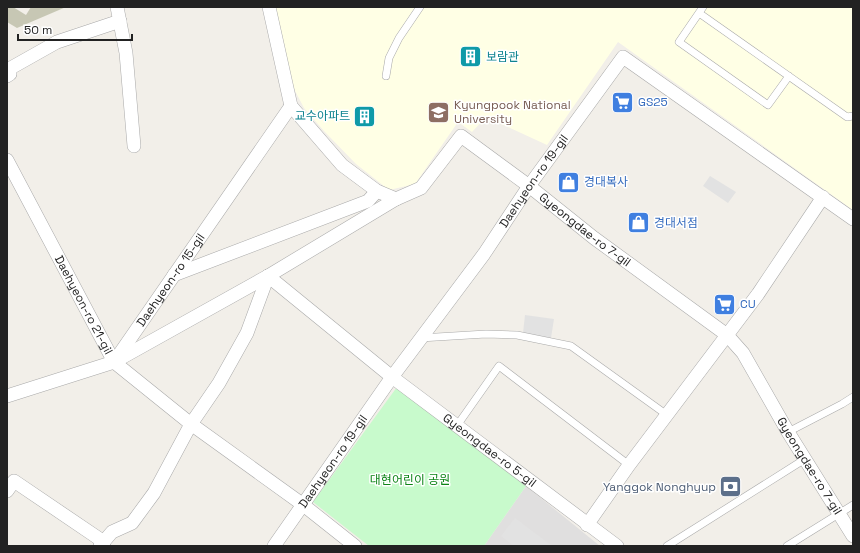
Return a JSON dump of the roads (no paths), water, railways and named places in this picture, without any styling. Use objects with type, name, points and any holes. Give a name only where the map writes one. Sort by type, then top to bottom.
[{"type":"street","points":[[117,7],[126,53],[134,146]]},
{"type":"street","points":[[269,7],[291,106],[342,165],[377,191],[396,199]]},
{"type":"street","points":[[7,76],[10,74],[9,69],[57,42],[120,21]]},
{"type":"street","name":"Daehyeon-ro 19-gil","points":[[274,546],[392,377],[484,254],[529,186],[623,57],[853,219]]},
{"type":"street","name":"Daehyeon-ro 15-gil","points":[[114,362],[291,106]]},
{"type":"street","name":"Gyeongdae-ro 7-gil","points":[[114,362],[268,276],[396,199],[421,188],[461,136],[529,186],[594,238],[727,335],[743,353],[788,432],[853,536]]},
{"type":"street","name":"Daehyeon-ro 21-gil","points":[[7,160],[114,362],[191,424],[302,504],[355,546]]},
{"type":"street","points":[[174,275],[368,201],[377,191]]},
{"type":"street","points":[[588,525],[630,465],[758,294],[823,197]]},
{"type":"street","points":[[7,491],[14,481],[102,544],[112,532],[132,523],[154,493],[191,424],[219,383],[247,333],[268,276],[392,377]]},
{"type":"street","points":[[7,396],[114,362]]},
{"type":"street","name":"Gyeongdae-ro 5-gil","points":[[392,377],[456,427],[617,546]]},
{"type":"lane","points":[[386,76],[389,58],[399,38],[420,7]]},
{"type":"lane","points":[[789,76],[768,105],[679,42],[701,10],[789,76],[847,117],[853,116]]},
{"type":"lane","points":[[420,338],[486,334],[517,335],[570,346],[667,415]]},
{"type":"lane","points":[[456,427],[499,366],[630,465]]},
{"type":"lane","points":[[788,432],[853,397]]},
{"type":"lane","points":[[667,546],[805,458]]},
{"type":"lane","points":[[787,546],[853,505]]},
{"type":"place","name":"보람관","points":[[471,57]]},
{"type":"place","name":"GS25","points":[[623,102]]},
{"type":"place","name":"Kyungpook National University","points":[[439,112]]},
{"type":"place","name":"교수아파트","points":[[365,116]]},
{"type":"place","name":"경대복사","points":[[568,182]]},
{"type":"place","name":"경대서점","points":[[639,223]]},
{"type":"place","name":"CU","points":[[724,304]]},
{"type":"place","name":"Yanggok Nonghyup","points":[[731,487]]},
{"type":"park label","name":"대현어린이 공원","points":[[410,480]]}]
